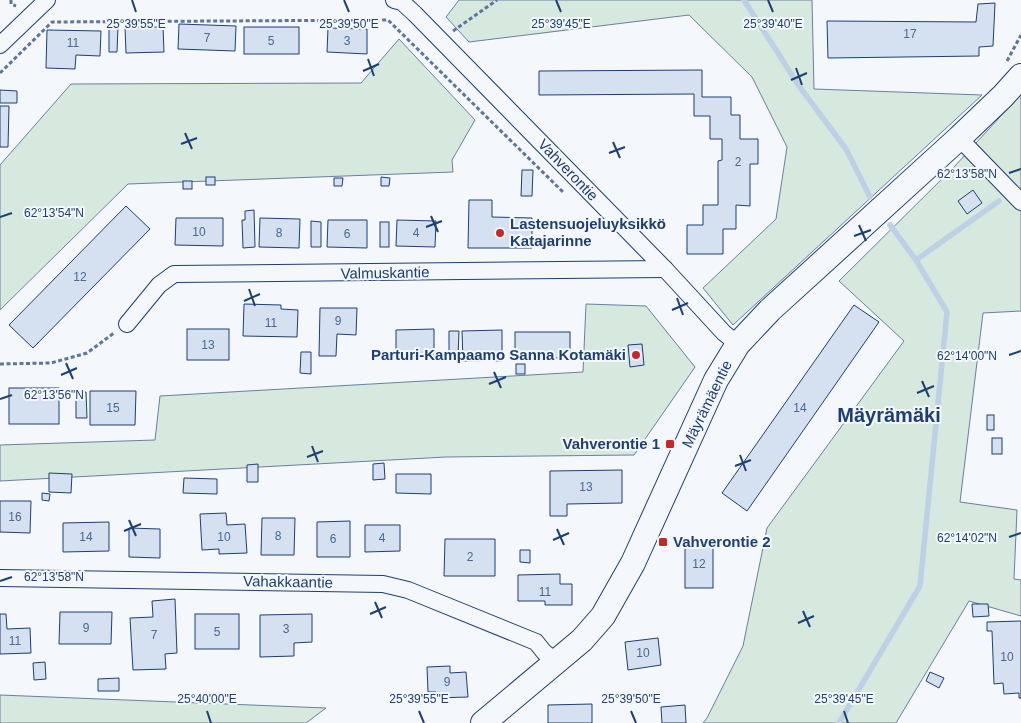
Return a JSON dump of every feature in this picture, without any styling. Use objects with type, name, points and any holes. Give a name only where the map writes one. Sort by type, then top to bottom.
[{"type":"street","points":[[0,45],[47,0]]},
{"type":"street","name":"Vahverontie","points":[[394,0],[402,2],[441,40],[665,269],[724,333],[738,344]]},
{"type":"street","name":"Mäyrämäentie","points":[[483,723],[582,640],[603,616],[629,571],[716,380],[738,344],[770,310],[1004,96],[1021,76]]},
{"type":"street","points":[[959,138],[1021,202]]},
{"type":"street","name":"Valmuskantie","points":[[127,324],[159,285],[174,274],[665,269]]},
{"type":"street","name":"Vahakkaantie","points":[[0,578],[382,584],[408,590],[536,642],[556,662]]},
{"type":"path","points":[[441,40],[497,0]]},
{"type":"path","points":[[0,73],[52,22],[388,20],[571,199]]},
{"type":"path","points":[[0,364],[51,364],[87,353],[127,324]]},
{"type":"shaded area","points":[[459,0],[812,0],[814,89],[982,95],[733,325],[703,288],[776,219],[787,147],[752,77],[689,15],[469,42],[446,17]]},
{"type":"shaded area","points":[[399,39],[475,120],[452,160],[453,172],[128,184],[0,310],[0,165],[71,84],[361,83]]},
{"type":"shaded area","points":[[1021,94],[1021,311],[983,313],[960,502],[1017,510],[1014,579],[1021,580],[1021,616],[969,601],[896,723],[703,723],[743,646],[767,528],[904,341],[839,281],[954,167]]},
{"type":"shaded area","points":[[586,304],[646,306],[695,367],[634,455],[446,457],[0,481],[0,445],[155,440],[160,396],[583,372]]},
{"type":"shaded area","points":[[0,695],[326,708],[306,723],[0,723]]},
{"type":"building","points":[[995,3],[993,46],[979,47],[979,56],[828,58],[827,21],[976,22],[978,4]]},
{"type":"building","points":[[179,24],[236,26],[235,51],[178,49]]},
{"type":"building","points":[[109,27],[118,27],[117,52],[109,52]]},
{"type":"building","points":[[125,27],[163,27],[164,52],[126,53]]},
{"type":"building","points":[[244,27],[299,27],[299,54],[244,54]]},
{"type":"building","points":[[328,28],[367,29],[367,54],[327,52]]},
{"type":"building","points":[[47,30],[101,31],[100,56],[76,55],[75,69],[46,68]]},
{"type":"building","points":[[702,70],[702,97],[731,97],[731,115],[740,115],[740,139],[758,139],[758,164],[750,164],[750,206],[736,205],[736,229],[723,229],[723,254],[687,254],[687,225],[703,225],[703,205],[718,205],[718,161],[722,160],[722,139],[710,139],[710,116],[694,116],[694,94],[539,95],[539,71]]},
{"type":"building","points":[[0,90],[17,91],[17,103],[0,103]]},
{"type":"building","points":[[0,106],[9,106],[8,147],[0,147]]},
{"type":"building","points":[[522,170],[533,170],[532,196],[521,196]]},
{"type":"building","points":[[206,177],[215,177],[215,185],[206,185]]},
{"type":"building","points":[[381,177],[390,178],[389,186],[381,186]]},
{"type":"building","points":[[334,178],[343,178],[342,186],[334,186]]},
{"type":"building","points":[[183,181],[192,181],[192,189],[183,189]]},
{"type":"building","points":[[973,190],[982,203],[967,214],[958,201]]},
{"type":"building","name":"Lastensuojeluyksikkö Katajarinne","points":[[469,200],[492,200],[492,217],[532,218],[532,248],[468,248]]},
{"type":"building","points":[[126,206],[150,229],[33,348],[9,325]]},
{"type":"building","points":[[254,210],[255,247],[243,248],[242,220],[245,220],[245,211]]},
{"type":"building","points":[[176,218],[223,218],[223,246],[175,245]]},
{"type":"building","points":[[260,218],[300,219],[299,248],[259,247]]},
{"type":"building","points":[[328,220],[367,220],[367,248],[327,247]]},
{"type":"building","points":[[397,220],[436,221],[435,247],[396,246]]},
{"type":"building","points":[[311,221],[321,222],[321,247],[311,247]]},
{"type":"building","points":[[380,222],[389,222],[389,247],[380,247]]},
{"type":"building","points":[[244,304],[281,305],[281,309],[298,310],[297,337],[243,336]]},
{"type":"building","points":[[854,305],[879,322],[747,511],[722,493]]},
{"type":"building","points":[[320,308],[357,308],[356,335],[337,334],[336,356],[319,356]]},
{"type":"building","points":[[187,329],[229,329],[229,360],[187,360]]},
{"type":"building","points":[[434,329],[434,358],[396,358],[396,330]]},
{"type":"building","points":[[502,330],[502,361],[463,361],[462,331]]},
{"type":"building","points":[[449,331],[459,331],[458,357],[449,357]]},
{"type":"building","points":[[515,332],[570,332],[570,358],[515,358]]},
{"type":"building","name":"Parturi-Kampaamo Sanna Kotamäki","points":[[642,344],[644,365],[630,367],[628,345]]},
{"type":"building","points":[[301,352],[311,352],[311,374],[300,373]]},
{"type":"building","points":[[516,364],[525,364],[525,374],[516,374]]},
{"type":"building","points":[[9,388],[59,388],[59,424],[9,424]]},
{"type":"building","points":[[90,391],[136,391],[135,425],[90,425]]},
{"type":"building","points":[[76,392],[86,392],[87,418],[76,418]]},
{"type":"building","points":[[987,415],[994,415],[994,430],[987,430]]},
{"type":"building","points":[[992,438],[1002,438],[1002,454],[992,454]]},
{"type":"building","points":[[384,463],[385,479],[373,480],[373,464]]},
{"type":"building","points":[[258,464],[258,482],[247,482],[247,465]]},
{"type":"building","points":[[622,470],[622,503],[567,504],[567,516],[550,516],[550,471]]},
{"type":"building","points":[[49,473],[72,474],[71,493],[49,492]]},
{"type":"building","points":[[396,474],[431,474],[431,494],[396,493]]},
{"type":"building","points":[[184,478],[217,479],[217,494],[183,493]]},
{"type":"building","points":[[42,493],[50,494],[49,501],[42,500]]},
{"type":"building","points":[[0,501],[31,501],[30,533],[0,532]]},
{"type":"building","points":[[226,513],[227,525],[245,524],[247,553],[219,554],[219,549],[202,550],[200,514]]},
{"type":"building","points":[[262,518],[295,518],[294,555],[261,555]]},
{"type":"building","points":[[350,521],[350,557],[317,557],[317,522]]},
{"type":"building","points":[[109,522],[109,551],[63,552],[63,523]]},
{"type":"building","points":[[365,525],[400,525],[400,551],[365,552]]},
{"type":"building","points":[[129,528],[160,529],[160,558],[129,557]]},
{"type":"building","points":[[445,539],[495,539],[495,576],[444,576]]},
{"type":"building","points":[[685,540],[713,540],[713,588],[685,588]]},
{"type":"building","points":[[520,550],[530,550],[530,563],[520,562]]},
{"type":"building","points":[[560,574],[560,584],[572,584],[572,605],[545,605],[545,601],[518,601],[518,575]]},
{"type":"building","points":[[175,599],[177,653],[165,654],[166,669],[133,670],[130,618],[153,617],[152,601]]},
{"type":"building","points":[[972,604],[988,604],[989,616],[973,617]]},
{"type":"building","points":[[60,612],[112,612],[111,644],[59,644]]},
{"type":"building","points":[[0,614],[6,614],[7,629],[30,628],[31,653],[0,654]]},
{"type":"building","points":[[195,614],[239,614],[239,649],[195,649]]},
{"type":"building","points":[[312,614],[312,642],[294,643],[294,656],[260,657],[260,615]]},
{"type":"building","points":[[1021,621],[1021,698],[1019,698],[1019,693],[1004,694],[1003,683],[994,684],[992,631],[987,631],[987,622]]},
{"type":"building","points":[[658,638],[661,665],[628,670],[625,642]]},
{"type":"building","points":[[45,662],[46,679],[34,680],[33,663]]},
{"type":"building","points":[[450,666],[450,673],[466,672],[468,697],[436,698],[436,692],[428,692],[427,667]]},
{"type":"building","points":[[930,672],[944,678],[939,688],[926,681]]},
{"type":"building","points":[[119,678],[119,691],[98,691],[98,679]]},
{"type":"building","points":[[592,704],[592,723],[548,723],[548,705]]},
{"type":"building","points":[[685,705],[686,723],[662,723],[661,707]]},
{"type":"waterway","points":[[744,0],[799,86],[846,149],[870,197]]},
{"type":"waterway","points":[[916,260],[999,201]]},
{"type":"waterway","points":[[839,723],[920,586],[947,312],[916,260],[890,225]]},
{"type":"place","name":"Lastensuojeluyksikkö Katajarinne","points":[[500,233]]},
{"type":"place","name":"Parturi-Kampaamo Sanna Kotamäki","points":[[636,355]]},
{"type":"place","name":"Vahverontie 1","points":[[670,444]]},
{"type":"place","name":"Vahverontie 2","points":[[663,542]]},
{"type":"district","name":"Mäyrämäki","points":[[889,415]]}]
